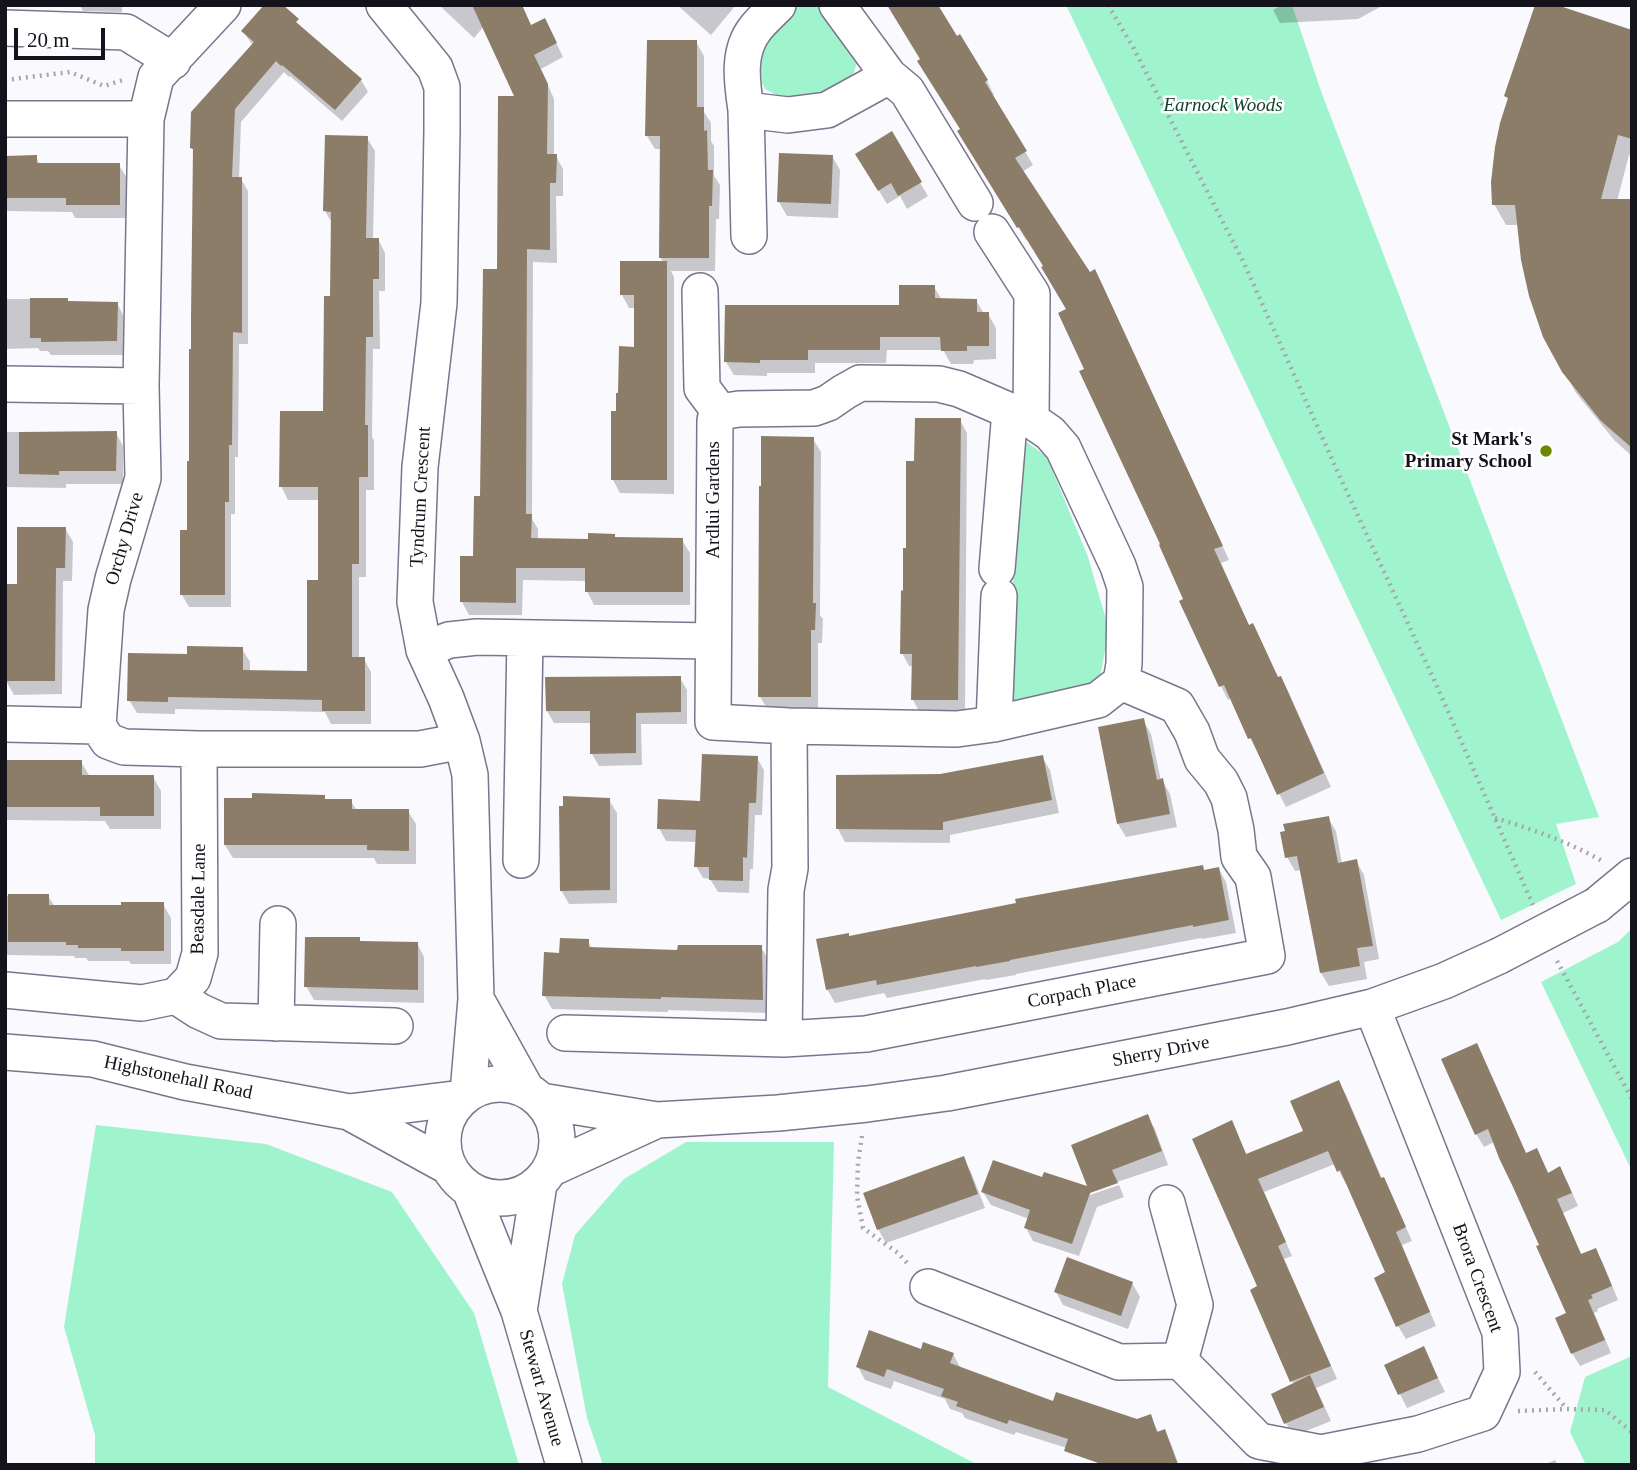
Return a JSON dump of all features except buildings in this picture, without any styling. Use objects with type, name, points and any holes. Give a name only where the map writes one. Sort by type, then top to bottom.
[{"type":"street","name":"Orchy Drive","points":[[98,726],[106,610],[143,478],[141,386],[146,119],[165,69],[223,5]]},
{"type":"street","name":"Tyndrum Crescent","points":[[384,5],[435,68],[442,87],[439,303],[420,467],[415,601],[424,650],[446,698],[470,775],[476,999],[465,1096]]},
{"type":"street","points":[[749,236],[746,110],[742,79],[744,51],[753,31],[778,5]]},
{"type":"street","points":[[837,5],[889,76],[907,91],[1032,294],[1020,416],[998,583],[994,724]]},
{"type":"street","points":[[5,28],[126,32],[165,69]]},
{"type":"street","points":[[746,110],[788,115],[827,110],[889,76]]},
{"type":"street","points":[[5,119],[146,119]]},
{"type":"street","points":[[700,290],[702,388],[720,412]]},
{"type":"street","name":"Ardlui Gardens","points":[[860,383],[939,384],[959,388],[1050,433],[1063,448],[1118,566],[1125,587],[1124,663],[1121,682],[1098,700],[994,724],[957,729],[713,722],[714,436],[715,420],[720,412],[739,409],[814,408],[828,404],[860,383]]},
{"type":"street","points":[[5,384],[141,386]]},
{"type":"street","points":[[424,650],[449,640],[477,637],[712,641]]},
{"type":"street","points":[[521,860],[525,638]]},
{"type":"street","name":"Corpach Place","points":[[565,1033],[785,1040],[866,1034],[1267,956],[1253,877],[1239,857],[1229,798],[1202,759],[1192,732],[1177,706],[1121,682]]},
{"type":"street","points":[[5,724],[98,726],[108,741],[124,747],[420,749],[461,741]]},
{"type":"street","points":[[785,1040],[786,890],[790,868],[789,726]]},
{"type":"street","name":"Beasdale Lane","points":[[176,996],[193,978],[200,953],[199,749]]},
{"type":"street","name":"Sherry Drive","points":[[534,1095],[657,1120],[778,1113],[947,1093],[1287,1027],[1372,1007],[1444,981],[1597,905],[1631,876]]},
{"type":"street","points":[[276,1023],[278,924]]},
{"type":"street","points":[[5,990],[142,1003],[176,996],[221,1021],[395,1026]]},
{"type":"street","name":"Tyndrum Crescent","points":[[476,999],[534,1095]]},
{"type":"street","name":"Brora Crescent","points":[[1372,1007],[1500,1332],[1502,1372],[1483,1413]]},
{"type":"street","name":"Highstonehall Road","points":[[5,1052],[93,1059],[185,1082],[349,1112],[465,1096]]},
{"type":"street","points":[[507,1084],[534,1095],[552,1116],[557,1133],[557,1152],[545,1177],[524,1193],[506,1198],[488,1197],[460,1179],[443,1148],[444,1128],[453,1108],[465,1096],[487,1085],[507,1084]]},
{"type":"street","name":"Highstonehall Road","points":[[349,1112],[460,1179]]},
{"type":"street","name":"Sherry Drive","points":[[545,1177],[657,1120]]},
{"type":"street","name":"Stewart Avenue","points":[[519,1311],[545,1177]]},
{"type":"street","name":"Stewart Avenue","points":[[460,1179],[519,1311],[562,1461]]},
{"type":"street","points":[[1167,1203],[1195,1305],[1180,1361]]},
{"type":"street","points":[[928,1287],[1119,1362],[1180,1361],[1259,1441],[1321,1453],[1418,1434],[1483,1413]]},
{"type":"path","points":[[1108,5],[1133,47],[1243,261],[1436,684],[1536,913]]},
{"type":"path","points":[[5,80],[70,72],[104,86],[165,69]]},
{"type":"path","points":[[1495,818],[1580,849],[1631,876]]},
{"type":"path","points":[[1552,949],[1562,973],[1632,1099]]},
{"type":"path","points":[[867,1104],[858,1162],[857,1196],[863,1228],[898,1253],[928,1287]]},
{"type":"path","points":[[1483,1413],[1605,1410],[1632,1432]]},
{"type":"green space","points":[[799,5],[821,5],[854,49],[857,63],[853,75],[814,96],[778,96],[765,89],[762,83],[763,48],[769,36]]},
{"type":"green space","name":"Earnock Woods","points":[[1066,5],[1292,5],[1322,94],[1599,817],[1556,824],[1576,884],[1501,920]]},
{"type":"green space","points":[[1020,437],[1047,457],[1088,557],[1109,630],[1099,682],[1007,705]]},
{"type":"green space","points":[[1632,928],[1632,1171],[1541,982],[1618,942]]},
{"type":"green space","points":[[96,1125],[266,1144],[392,1192],[474,1313],[519,1465],[95,1465],[95,1435],[64,1327]]},
{"type":"green space","points":[[686,1142],[834,1142],[828,1387],[978,1465],[603,1465],[587,1418],[562,1284],[575,1235],[624,1179]]},
{"type":"green space","points":[[1632,1356],[1632,1465],[1586,1465],[1570,1432],[1585,1377]]},
{"type":"place","name":"St Mark's Primary School","points":[[1546,451]]}]
